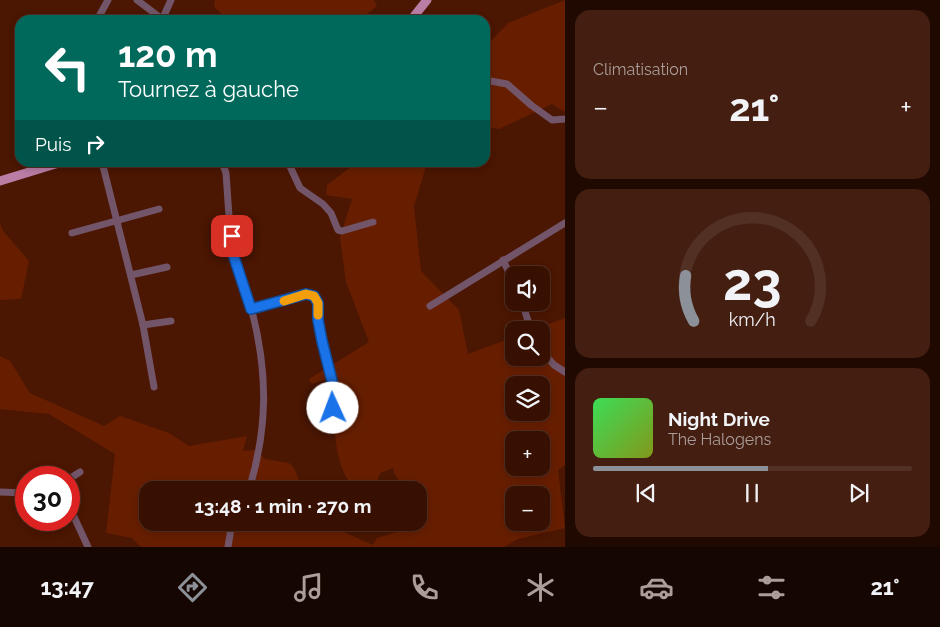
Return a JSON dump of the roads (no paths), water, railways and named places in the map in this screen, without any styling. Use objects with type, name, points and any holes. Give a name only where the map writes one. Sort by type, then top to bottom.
[{"type":"main road","points":[[415,15],[427,0]]},
{"type":"main road","points":[[0,181],[47,167]]},
{"type":"street","points":[[100,15],[108,0]]},
{"type":"street","points":[[137,0],[156,15]]},
{"type":"street","points":[[164,15],[171,0]]},
{"type":"street","points":[[490,81],[507,84],[552,120],[565,119]]},
{"type":"street","points":[[103,167],[143,325],[154,387]]},
{"type":"street","points":[[224,167],[226,173],[233,254],[251,309],[264,372],[261,436],[252,481]]},
{"type":"street","points":[[290,167],[300,188],[322,204],[330,213],[338,230],[342,232],[372,222]]},
{"type":"street","points":[[72,233],[117,219],[159,209]]},
{"type":"street","points":[[430,306],[565,223]]},
{"type":"street","points":[[503,260],[506,266]]},
{"type":"street","points":[[131,275],[166,267]]},
{"type":"street","points":[[251,309],[306,294],[314,296],[318,303],[318,320],[332,381],[333,421]]},
{"type":"street","points":[[143,325],[171,321]]},
{"type":"street","points":[[550,360],[565,372]]},
{"type":"street","points":[[0,492],[15,493]]},
{"type":"street","points":[[80,530],[88,547]]},
{"type":"street","points":[[228,547],[231,531]]}]
